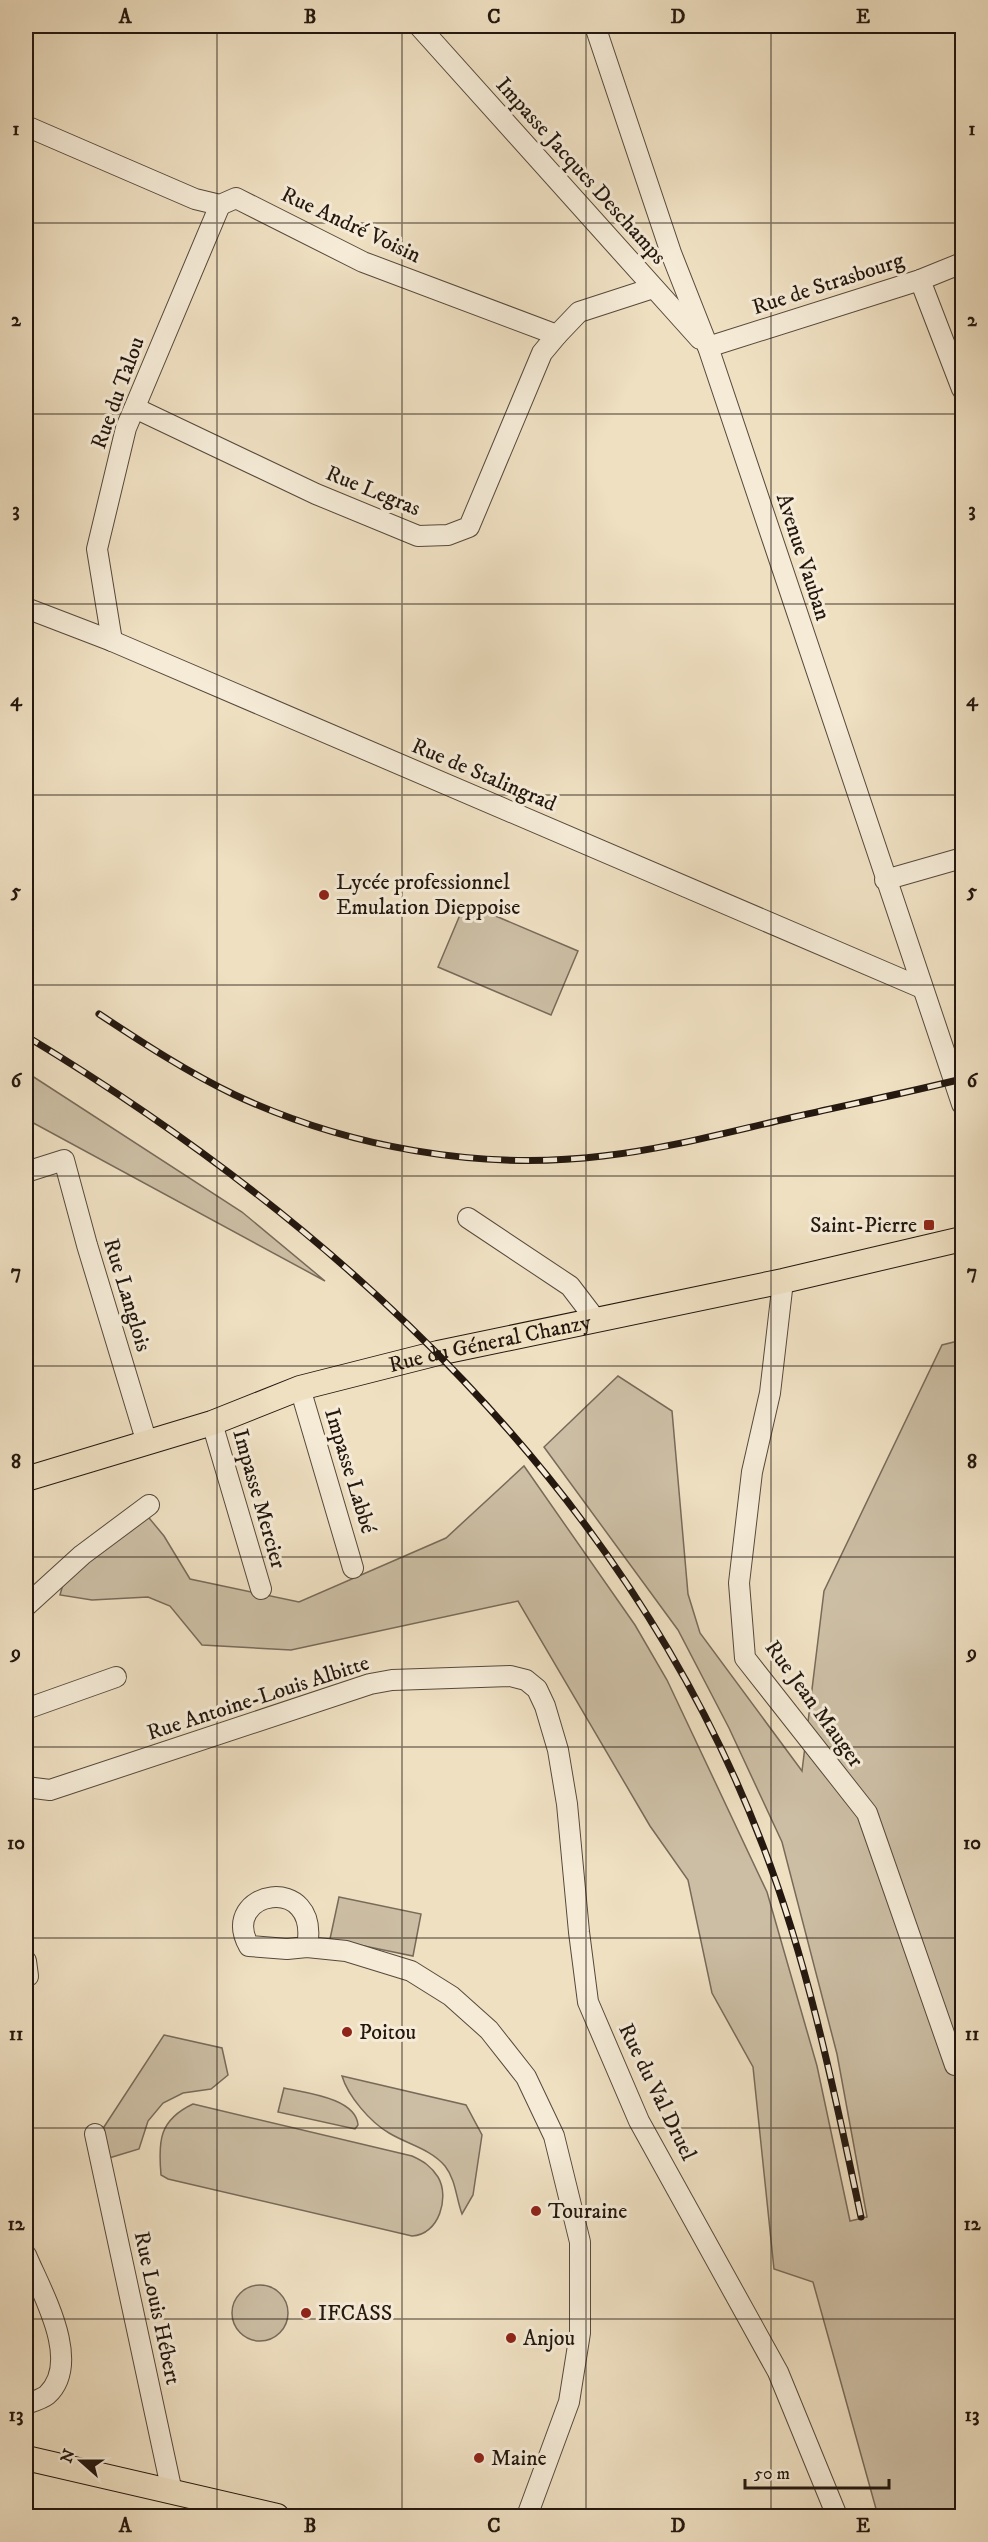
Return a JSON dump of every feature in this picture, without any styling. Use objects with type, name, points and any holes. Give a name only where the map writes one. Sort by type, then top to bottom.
[{"type":"main road","name":"Rue du Géneral Chanzy","points":[[26,1479],[212,1423],[300,1388],[438,1353],[783,1281],[963,1239]]},
{"type":"main road","points":[[26,2458],[277,2517]]},
{"type":"street","name":"Impasse Jacques Deschamps","points":[[419,26],[708,347]]},
{"type":"street","name":"Avenue Vauban","points":[[595,26],[668,244],[708,347],[885,880],[963,1104]]},
{"type":"street","name":"Rue André Voisin","points":[[26,126],[195,199],[220,205],[236,198],[363,262],[557,335]]},
{"type":"street","name":"Rue du Talou","points":[[112,641],[97,549],[126,429],[220,205]]},
{"type":"street","name":"Rue de Strasbourg","points":[[708,347],[920,280],[963,263]]},
{"type":"street","points":[[920,280],[963,389]]},
{"type":"street","points":[[557,335],[579,312],[653,288]]},
{"type":"street","name":"Rue Legras","points":[[135,408],[316,494],[418,536],[447,536],[469,527],[542,353],[557,335]]},
{"type":"street","name":"Rue de Stalingrad","points":[[26,608],[112,641],[922,988]]},
{"type":"street","points":[[885,880],[963,858]]},
{"type":"street","name":"Rue Langlois","points":[[26,1172],[64,1160],[87,1245],[147,1443]]},
{"type":"street","points":[[468,1218],[570,1286],[596,1320]]},
{"type":"street","name":"Rue Jean Mauger","points":[[783,1281],[770,1393],[752,1472],[739,1584],[745,1658],[867,1814],[955,2065]]},
{"type":"street","name":"Impasse Labbé","points":[[300,1388],[353,1568]]},
{"type":"street","name":"Impasse Mercier","points":[[212,1423],[261,1589]]},
{"type":"street","points":[[26,1606],[82,1555],[149,1505]]},
{"type":"street","name":"Rue Antoine-Louis Albitte","points":[[26,1787],[50,1790],[370,1684],[392,1680],[510,1676]]},
{"type":"street","name":"Rue du Val Druel","points":[[510,1676],[526,1680],[537,1689],[545,1706],[558,1750],[567,1804],[588,2002],[639,2121],[778,2372],[837,2517]]},
{"type":"street","points":[[26,1709],[116,1677]]},
{"type":"street","points":[[307,1947],[346,1951],[411,1971],[451,1996],[489,2030],[526,2077],[554,2136],[580,2242],[580,2333],[569,2402],[527,2517]]},
{"type":"street","points":[[26,1961],[28,1976],[26,1977]]},
{"type":"street","name":"Rue Louis Hébert","points":[[95,2134],[172,2492]]},
{"type":"street","points":[[26,2255],[52,2318],[62,2351],[60,2377],[46,2396],[26,2404]]},
{"type":"shaded area","points":[[465,903],[578,951],[551,1015],[438,967]]},
{"type":"shaded area","points":[[26,1072],[242,1212],[325,1281],[26,1119]]},
{"type":"shaded area","points":[[962,1340],[962,2516],[878,2516],[813,2282],[774,2269],[753,2067],[712,1993],[688,1880],[650,1826],[518,1601],[291,1650],[202,1645],[170,1606],[148,1597],[92,1600],[60,1595],[72,1552],[140,1507],[164,1536],[190,1579],[299,1602],[446,1538],[524,1466],[635,1625],[667,1680],[767,1892],[817,2066],[850,2221],[867,2217],[837,2054],[782,1842],[729,1728],[678,1630],[544,1447],[618,1376],[672,1411],[688,1594],[700,1633],[802,1771],[824,1591],[942,1345]]},
{"type":"shaded area","points":[[339,1897],[421,1914],[413,1956],[330,1939]]},
{"type":"shaded area","points":[[164,2035],[222,2048],[228,2075],[211,2089],[183,2093],[163,2103],[148,2121],[139,2149],[109,2158],[102,2130]]},
{"type":"shaded area","points":[[342,2076],[466,2105],[482,2135],[473,2195],[462,2214],[454,2183],[445,2166],[433,2155],[389,2133],[374,2122],[354,2100]]},
{"type":"shaded area","points":[[284,2088],[329,2098],[340,2103],[355,2116],[358,2125],[355,2129],[278,2112]]},
{"type":"shaded area","points":[[193,2104],[412,2156],[427,2164],[438,2177],[443,2195],[440,2214],[429,2229],[412,2236],[168,2179],[161,2175],[160,2152],[163,2133],[173,2117]]},
{"type":"shaded area","points":[[260,2285],[271,2287],[280,2293],[286,2302],[288,2313],[286,2324],[280,2333],[271,2339],[260,2341],[249,2339],[240,2333],[234,2324],[232,2313],[234,2302],[240,2293],[249,2287]]},
{"type":"railway","points":[[99,1014],[200,1077],[278,1113],[322,1129],[368,1141],[414,1151],[462,1157],[556,1160],[627,1153],[697,1140],[962,1079]]},
{"type":"railway","points":[[26,1036],[143,1111],[256,1194],[363,1283],[463,1380],[554,1485],[636,1597],[706,1717],[763,1846],[807,1983],[861,2217]]},
{"type":"place","name":"Lycée professionnel Emulation Dieppoise","points":[[324,895]]},
{"type":"place","name":"Saint-Pierre","points":[[929,1225]]},
{"type":"place","name":"Poitou","points":[[347,2032]]},
{"type":"place","name":"Touraine","points":[[536,2211]]},
{"type":"place","name":"IFCASS","points":[[306,2313]]},
{"type":"place","name":"Anjou","points":[[511,2338]]},
{"type":"place","name":"Maine","points":[[479,2458]]}]
